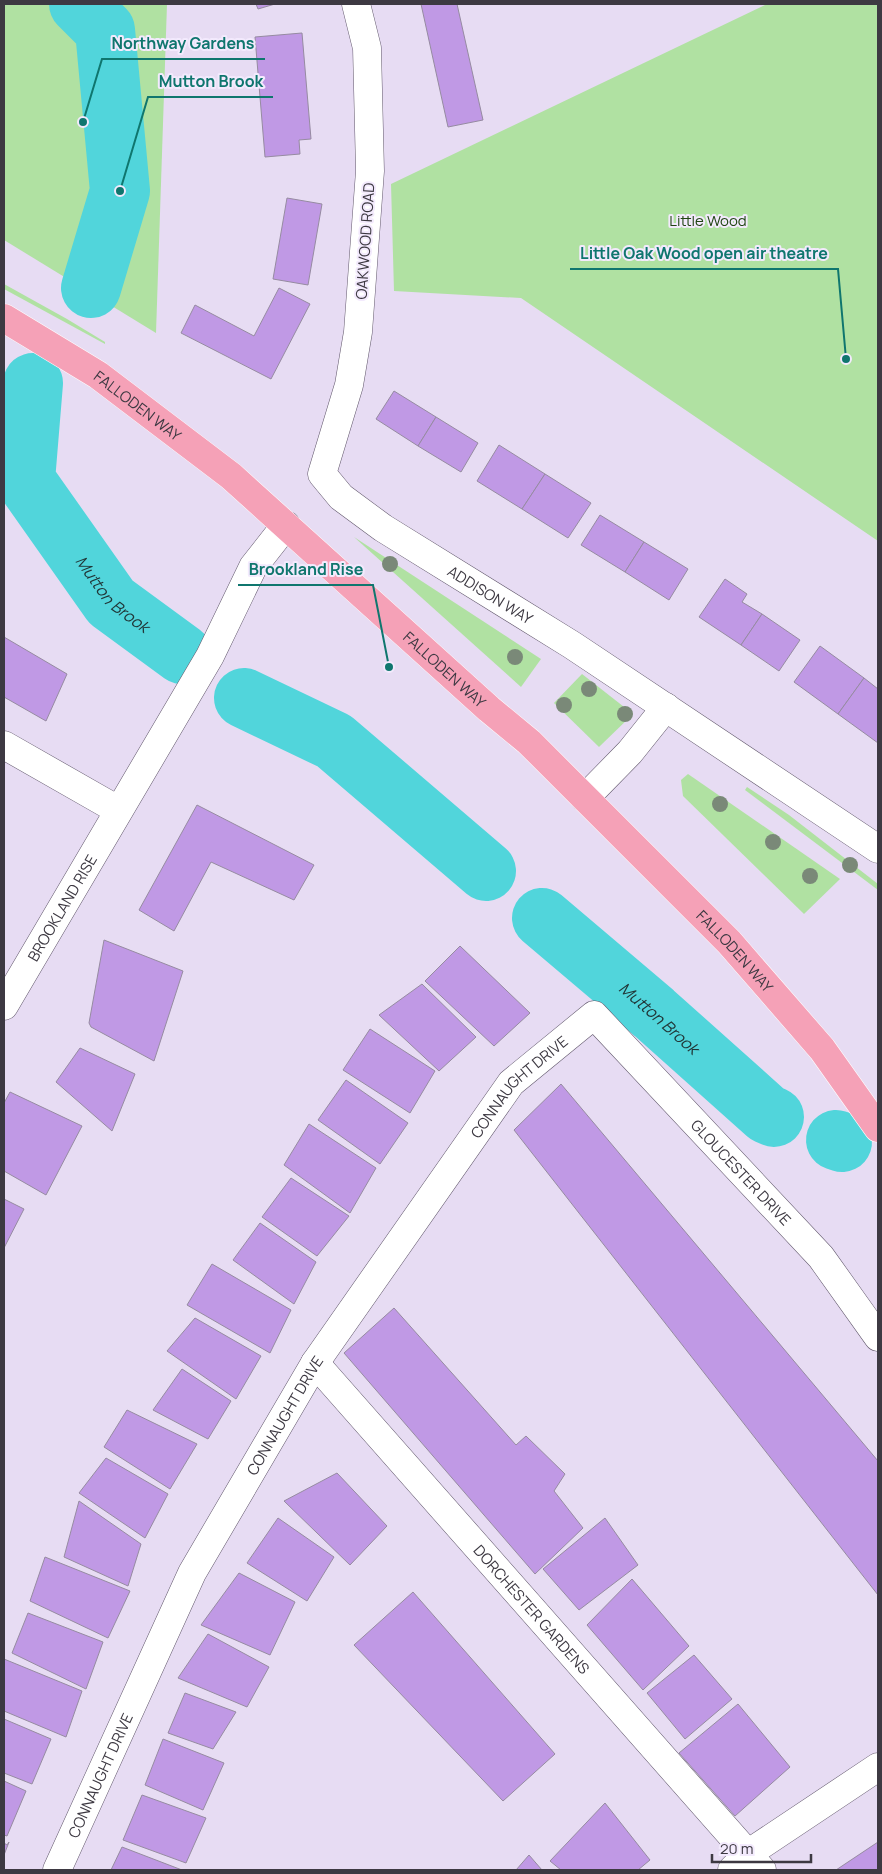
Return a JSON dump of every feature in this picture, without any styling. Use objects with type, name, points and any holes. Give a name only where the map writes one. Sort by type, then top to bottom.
[{"type":"highway","name":"FALLODEN WAY","points":[[4,318],[98,375],[231,476],[529,742],[729,942],[822,1049],[878,1128]]},
{"type":"highway","name":"FALLODEN WAY","points":[[822,1049],[878,1148]]},
{"type":"street","name":"OAKWOOD ROAD","points":[[322,474],[349,385],[358,332],[370,171],[367,48],[356,4]]},
{"type":"street","name":"ADDISON WAY","points":[[322,474],[341,497],[383,528],[572,645],[878,849]]},
{"type":"street","name":"BROOKLAND RISE","points":[[5,1002],[210,656],[253,568],[286,524]]},
{"type":"street","points":[[585,798],[630,752],[666,707]]},
{"type":"street","points":[[4,746],[118,810]]},
{"type":"street","name":"GLOUCESTER DRIVE","points":[[594,1015],[821,1257],[878,1337]]},
{"type":"street","name":"CONNAUGHT DRIVE","points":[[57,1870],[192,1573],[314,1362],[511,1084],[594,1015]]},
{"type":"street","name":"DORCHESTER GARDENS","points":[[314,1362],[748,1865]]},
{"type":"street","points":[[748,1865],[878,1768]]},
{"type":"green space","points":[[4,4],[167,4],[156,333],[4,240]]},
{"type":"green space","name":"Little Wood","points":[[767,4],[878,4],[878,541],[521,298],[394,291],[391,184]]},
{"type":"green space","points":[[4,284],[67,319],[105,342],[105,344],[4,289]]},
{"type":"green space","points":[[354,537],[541,659],[521,687]]},
{"type":"green space","points":[[582,674],[633,714],[599,747],[554,703]]},
{"type":"green space","points":[[688,774],[840,879],[804,914],[683,796],[681,780]]},
{"type":"green space","points":[[747,787],[789,815],[878,884],[878,890],[745,790]]},
{"type":"building","points":[[256,4],[275,4],[258,9]]},
{"type":"building","points":[[421,4],[457,4],[483,120],[448,127]]},
{"type":"building","points":[[302,33],[311,139],[299,140],[300,154],[265,157],[255,37]]},
{"type":"building","points":[[287,198],[322,204],[308,285],[273,279]]},
{"type":"building","points":[[279,288],[310,304],[271,379],[181,333],[195,305],[254,336]]},
{"type":"building","points":[[394,391],[436,417],[418,446],[376,419]]},
{"type":"building","points":[[436,417],[478,443],[461,472],[418,446]]},
{"type":"building","points":[[499,445],[545,474],[522,509],[477,481]]},
{"type":"building","points":[[545,474],[591,503],[568,538],[522,509]]},
{"type":"building","points":[[600,515],[644,542],[625,572],[581,545]]},
{"type":"building","points":[[644,542],[688,569],[669,600],[625,572]]},
{"type":"building","points":[[725,579],[747,594],[742,602],[762,614],[741,645],[699,617]]},
{"type":"building","points":[[762,614],[800,640],[779,671],[741,645]]},
{"type":"building","points":[[4,637],[67,674],[46,721],[4,697]]},
{"type":"building","points":[[820,646],[864,678],[838,714],[794,682]]},
{"type":"building","points":[[864,678],[878,689],[878,743],[838,714]]},
{"type":"building","points":[[197,805],[314,865],[294,900],[211,862],[174,931],[139,910]]},
{"type":"building","points":[[104,940],[183,971],[154,1061],[91,1027],[89,1023]]},
{"type":"building","points":[[460,946],[530,1013],[494,1046],[425,981]]},
{"type":"building","points":[[422,984],[476,1037],[439,1071],[379,1015]]},
{"type":"building","points":[[370,1029],[435,1071],[410,1113],[343,1070]]},
{"type":"building","points":[[80,1048],[135,1074],[112,1131],[56,1082]]},
{"type":"building","points":[[346,1080],[408,1123],[380,1164],[318,1120]]},
{"type":"building","points":[[561,1084],[878,1461],[878,1595],[514,1130]]},
{"type":"building","points":[[10,1092],[82,1126],[46,1195],[4,1171],[4,1103]]},
{"type":"building","points":[[309,1124],[376,1168],[350,1213],[284,1165]]},
{"type":"building","points":[[291,1178],[349,1216],[317,1256],[262,1217]]},
{"type":"building","points":[[4,1199],[24,1209],[4,1248]]},
{"type":"building","points":[[260,1223],[316,1262],[294,1304],[233,1260]]},
{"type":"building","points":[[212,1264],[291,1310],[270,1353],[187,1305]]},
{"type":"building","points":[[394,1308],[516,1445],[526,1436],[565,1474],[554,1491],[583,1528],[535,1574],[344,1353]]},
{"type":"building","points":[[195,1318],[261,1356],[236,1399],[167,1351]]},
{"type":"building","points":[[182,1369],[231,1401],[208,1439],[153,1410]]},
{"type":"building","points":[[127,1410],[197,1444],[170,1489],[104,1447]]},
{"type":"building","points":[[106,1458],[168,1494],[145,1538],[79,1493]]},
{"type":"building","points":[[337,1473],[387,1526],[350,1565],[284,1501]]},
{"type":"building","points":[[79,1501],[141,1544],[128,1586],[64,1557]]},
{"type":"building","points":[[278,1518],[334,1557],[307,1601],[247,1563]]},
{"type":"building","points":[[605,1518],[638,1565],[579,1610],[543,1569]]},
{"type":"building","points":[[45,1557],[130,1591],[108,1638],[30,1601]]},
{"type":"building","points":[[239,1573],[295,1602],[270,1655],[201,1625]]},
{"type":"building","points":[[632,1579],[689,1646],[643,1690],[587,1625]]},
{"type":"building","points":[[413,1592],[555,1754],[503,1801],[354,1645]]},
{"type":"building","points":[[28,1613],[103,1642],[86,1689],[12,1653]]},
{"type":"building","points":[[208,1634],[269,1667],[247,1707],[178,1678]]},
{"type":"building","points":[[694,1655],[732,1699],[685,1739],[647,1693]]},
{"type":"building","points":[[4,1659],[82,1691],[66,1737],[4,1711]]},
{"type":"building","points":[[185,1693],[236,1712],[213,1749],[168,1733]]},
{"type":"building","points":[[738,1704],[790,1767],[735,1816],[679,1753]]},
{"type":"building","points":[[4,1719],[51,1739],[32,1784],[4,1773]]},
{"type":"building","points":[[163,1739],[224,1763],[203,1810],[145,1785]]},
{"type":"building","points":[[4,1781],[26,1791],[7,1836],[4,1835]]},
{"type":"building","points":[[142,1795],[206,1818],[186,1863],[123,1840]]},
{"type":"building","points":[[605,1803],[650,1860],[638,1870],[561,1870],[550,1861]]},
{"type":"building","points":[[9,1842],[4,1855],[4,1843],[7,1845]]},
{"type":"building","points":[[878,1842],[878,1870],[836,1870]]},
{"type":"building","points":[[122,1847],[182,1870],[111,1870]]},
{"type":"building","points":[[529,1855],[542,1870],[516,1870]]},
{"type":"waterway","name":"Mutton Brook","points":[[79,4],[105,30],[120,191],[91,288]]},
{"type":"waterway","name":"Mutton Brook","points":[[33,383],[25,480],[111,602],[182,654]]},
{"type":"waterway","name":"Mutton Brook","points":[[244,698],[334,741],[486,871]]},
{"type":"waterway","name":"Mutton Brook","points":[[542,918],[654,1013],[767,1114],[774,1117]]},
{"type":"waterway","name":"Mutton Brook","points":[[836,1140],[842,1142]]},
{"type":"place","name":"Northway Gardens","points":[[83,122]]},
{"type":"place","name":"Mutton Brook","points":[[120,191]]},
{"type":"place","name":"Little Oak Wood open air theatre","points":[[846,359]]},
{"type":"place","name":"Brookland Rise","points":[[389,667]]}]
